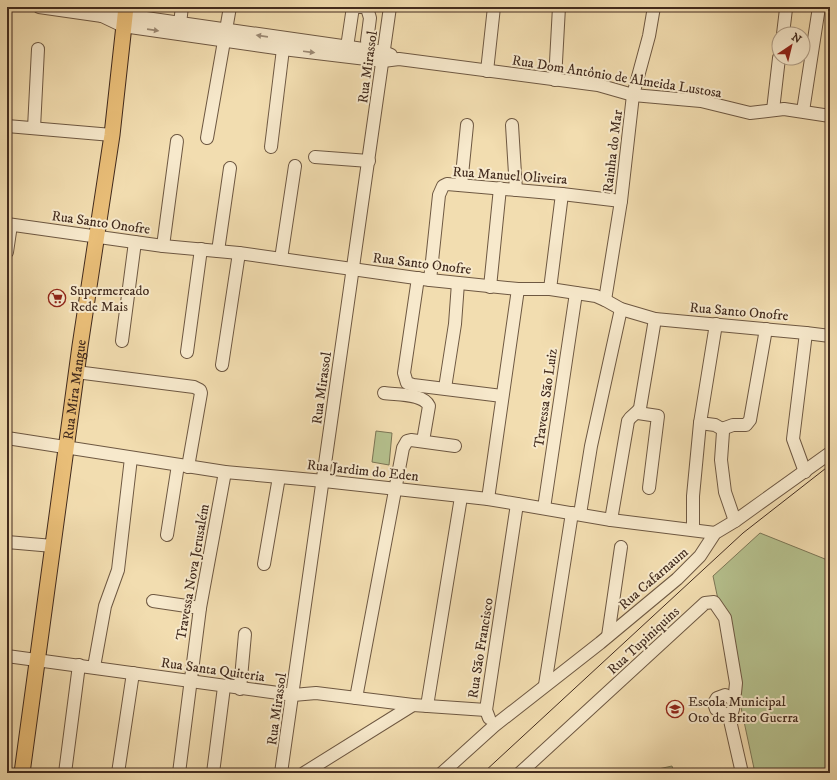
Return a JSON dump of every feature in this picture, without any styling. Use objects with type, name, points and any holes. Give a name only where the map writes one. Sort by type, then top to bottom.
[{"type":"main road","name":"Rua Mira Mangue","points":[[22,773],[76,372],[112,135],[125,16]]},
{"type":"street","name":"Rua Dom Antônio de Almeida Lustosa","points":[[44,7],[102,16],[125,16],[179,29],[225,36],[347,47],[384,57]]},
{"type":"street","points":[[179,29],[182,7]]},
{"type":"street","points":[[207,138],[230,7]]},
{"type":"street","points":[[347,47],[353,7],[367,7],[370,18],[367,41]]},
{"type":"street","name":"Rua Mirassol","points":[[281,773],[324,481],[352,269],[384,57],[390,7]]},
{"type":"street","points":[[487,71],[494,7]]},
{"type":"street","points":[[555,80],[559,7]]},
{"type":"street","name":"Rainha do Mar","points":[[605,300],[621,201],[633,95],[649,36],[654,7]]},
{"type":"street","points":[[803,111],[819,7]]},
{"type":"street","points":[[784,26],[786,9]]},
{"type":"street","name":"Rua Dom Antônio de Almeida Lustosa","points":[[225,36],[283,49],[384,57],[610,87],[633,95],[715,103],[738,112],[750,113],[784,109],[830,116]]},
{"type":"street","points":[[34,128],[38,49]]},
{"type":"street","points":[[271,147],[283,49]]},
{"type":"street","points":[[773,110],[779,66]]},
{"type":"street","points":[[461,185],[467,125]]},
{"type":"street","points":[[512,125],[516,190]]},
{"type":"street","points":[[7,126],[112,135]]},
{"type":"street","points":[[163,246],[178,141]]},
{"type":"street","points":[[315,157],[368,161]]},
{"type":"street","points":[[281,259],[295,166]]},
{"type":"street","points":[[218,251],[230,168]]},
{"type":"street","name":"Rua Manuel Oliveira","points":[[445,388],[413,385],[407,383],[404,373],[424,279],[440,190],[447,184],[562,194],[621,201]]},
{"type":"street","points":[[490,287],[500,188]]},
{"type":"street","points":[[550,289],[562,194]]},
{"type":"street","points":[[7,252],[9,225]]},
{"type":"street","name":"Rua Santo Onofre","points":[[9,225],[163,246],[239,253],[490,287],[550,289],[605,300],[621,310],[655,319],[806,332],[830,336]]},
{"type":"street","points":[[122,341],[135,242]]},
{"type":"street","points":[[187,352],[201,249]]},
{"type":"street","points":[[222,365],[239,253]]},
{"type":"street","points":[[458,283],[455,324],[445,388],[502,396]]},
{"type":"street","points":[[488,499],[518,289]]},
{"type":"street","name":"Travessa São Luiz","points":[[544,508],[576,293]]},
{"type":"street","points":[[545,685],[576,514],[621,310]]},
{"type":"street","points":[[638,413],[644,393],[655,319]]},
{"type":"street","points":[[693,530],[694,481],[700,423],[716,324]]},
{"type":"street","points":[[700,423],[722,429],[732,425],[746,425],[750,420],[766,329]]},
{"type":"street","points":[[805,472],[793,439],[806,332]]},
{"type":"street","points":[[76,372],[194,387],[200,390],[201,393],[167,535]]},
{"type":"street","points":[[384,393],[420,398],[428,403],[429,406],[423,441]]},
{"type":"street","points":[[611,520],[628,421],[630,417],[638,413],[658,416],[649,488]]},
{"type":"street","points":[[722,429],[721,460],[725,492],[735,521]]},
{"type":"street","name":"Rua Jardim do Eden","points":[[7,438],[224,472],[279,476],[488,499],[611,520],[715,534]]},
{"type":"street","points":[[356,698],[404,444],[411,440],[455,446]]},
{"type":"street","name":"Rua Cafarnaum","points":[[494,726],[608,636],[689,568],[700,556],[715,534],[830,453]]},
{"type":"street","points":[[94,666],[105,606],[118,570],[131,458]]},
{"type":"street","name":"Travessa Nova Jerusalém","points":[[179,773],[200,608],[224,472]]},
{"type":"street","points":[[264,564],[279,476]]},
{"type":"street","points":[[427,706],[461,497]]},
{"type":"street","name":"Rua São Francisco","points":[[494,726],[486,710],[517,504]]},
{"type":"street","points":[[7,542],[53,546]]},
{"type":"street","points":[[608,636],[621,547]]},
{"type":"street","points":[[153,601],[200,608]]},
{"type":"street","name":"Rua Tupiniquins","points":[[520,773],[705,603],[714,602],[725,618],[736,683],[735,693],[732,698]]},
{"type":"street","points":[[240,689],[245,634]]},
{"type":"street","name":"Rua Santa Quiteria","points":[[7,656],[94,666],[224,687],[293,695],[312,693],[413,705],[486,710]]},
{"type":"street","points":[[65,773],[79,665]]},
{"type":"street","points":[[118,773],[133,673]]},
{"type":"street","points":[[213,773],[224,687]]},
{"type":"street","points":[[730,716],[716,709],[714,703],[717,698],[725,695],[732,698],[734,708],[730,716],[742,773]]},
{"type":"street","points":[[304,773],[413,705]]},
{"type":"street","points":[[442,773],[494,726]]},
{"type":"green space","points":[[376,431],[392,433],[389,465],[372,462]]},
{"type":"green space","points":[[760,533],[825,559],[830,568],[830,773],[755,773],[713,576]]},
{"type":"green space","points":[[672,766],[674,773],[640,773]]},
{"type":"tram line","points":[[483,773],[743,533],[830,465]]},
{"type":"place","name":"Supermercado Rede Mais","points":[[57,298]]},
{"type":"place","name":"Escola Municipal Oto de Brito Guerra","points":[[675,709]]}]
